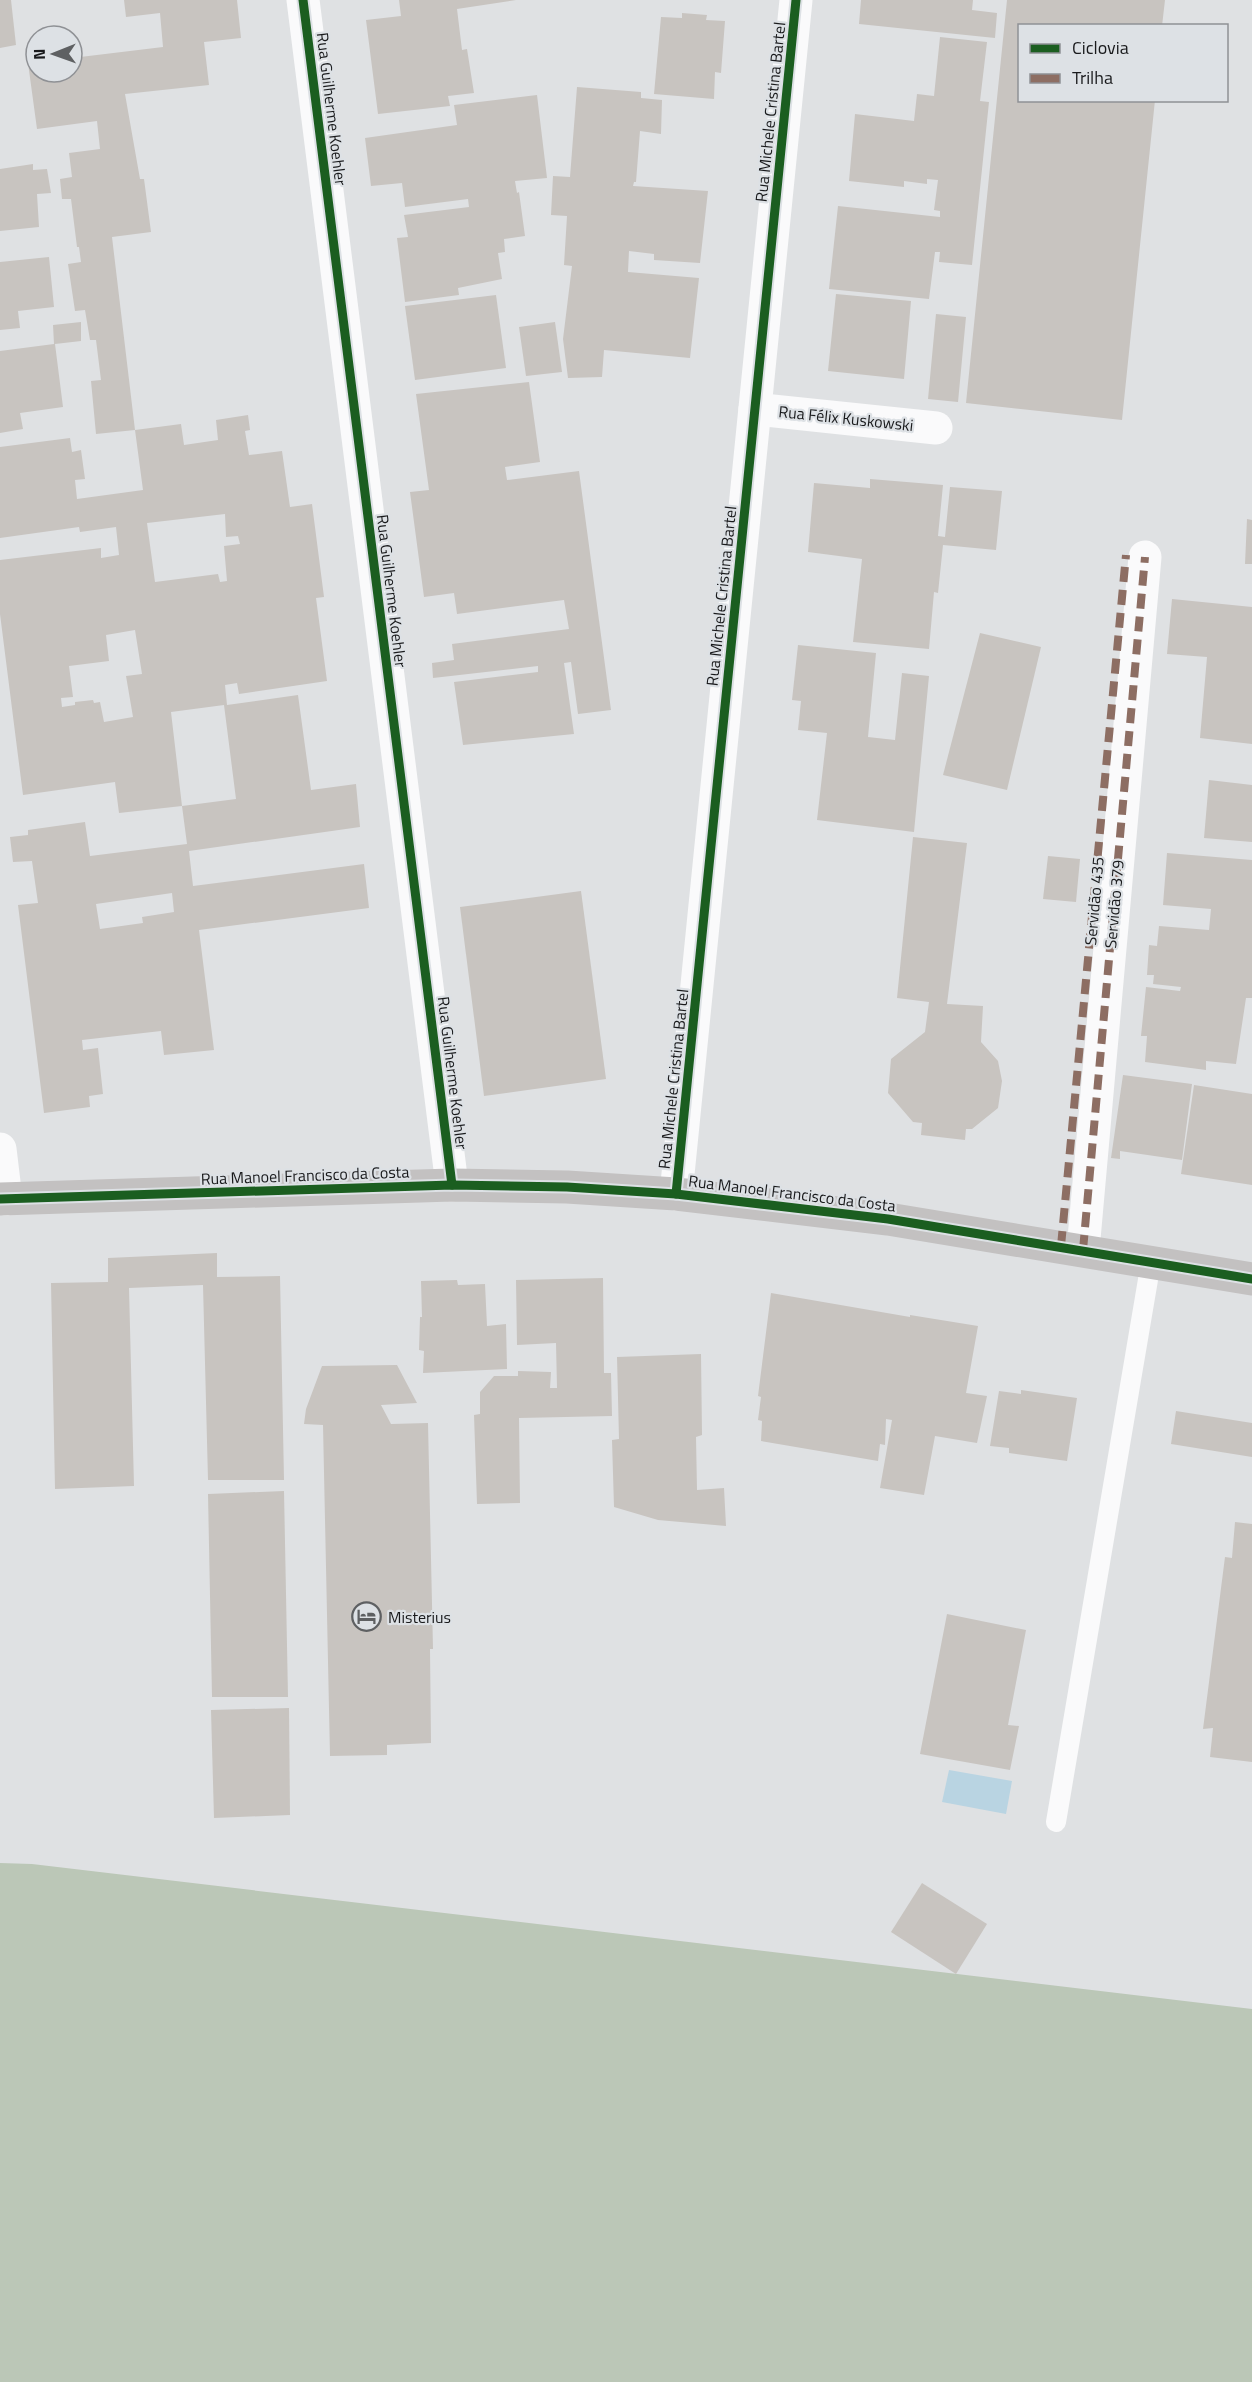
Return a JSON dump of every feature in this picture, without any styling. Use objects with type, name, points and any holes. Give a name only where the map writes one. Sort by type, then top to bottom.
[{"type":"main road","name":"Rua Manoel Francisco da Costa","points":[[3,1199],[452,1185],[567,1187],[676,1194],[888,1219],[1252,1279]]},
{"type":"street","name":"Rua Guilherme Koehler","points":[[303,0],[452,1185]]},
{"type":"street","name":"Rua Michele Cristina Bartel","points":[[676,1194],[796,0]]},
{"type":"street","name":"Rua Félix Kuskowski","points":[[755,409],[936,428]]},
{"type":"street","name":"Servidão 379","points":[[1072,1248],[1136,556]]},
{"type":"street","points":[[0,1149],[3,1199]]},
{"type":"lane","points":[[1056,1822],[1151,1262]]},
{"type":"green space","points":[[0,1863],[32,1864],[1252,2009],[1252,2382],[0,2382]]},
{"type":"water","points":[[949,1770],[1012,1781],[1006,1814],[942,1802]]},
{"type":"building","points":[[0,0],[11,0],[16,45],[0,48]]},
{"type":"building","points":[[124,0],[237,0],[241,38],[204,42],[209,85],[125,94],[140,179],[144,179],[151,232],[112,237],[135,430],[96,434],[91,381],[101,380],[96,340],[90,340],[85,310],[75,311],[68,264],[81,262],[71,199],[62,199],[60,179],[72,177],[69,153],[100,149],[97,121],[37,129],[31,84],[84,84],[84,57],[163,47],[160,13],[126,17]]},
{"type":"building","points":[[399,0],[516,0],[457,9],[462,50],[467,49],[474,93],[448,96],[450,106],[378,114],[366,20],[401,16]]},
{"type":"building","points":[[861,0],[973,0],[972,10],[997,13],[995,38],[859,24]]},
{"type":"building","points":[[1007,0],[1165,0],[1162,24],[1018,24],[1018,102],[1155,102],[1122,420],[966,403]]},
{"type":"building","points":[[682,13],[707,15],[706,20],[725,21],[721,73],[715,72],[714,99],[654,94],[661,17],[682,18]]},
{"type":"building","points":[[940,37],[987,42],[980,101],[989,102],[972,265],[939,262],[940,252],[935,252],[929,299],[829,289],[838,206],[940,217],[940,211],[934,210],[938,180],[927,179],[927,184],[904,181],[904,187],[849,181],[855,114],[914,121],[917,94],[934,96]]},
{"type":"building","points":[[577,87],[641,92],[641,98],[662,100],[661,134],[640,131],[636,182],[633,186],[708,191],[700,263],[654,260],[654,254],[629,251],[628,272],[699,278],[690,358],[604,350],[602,377],[568,378],[563,339],[572,266],[564,265],[567,216],[551,215],[553,176],[570,177]]},
{"type":"building","points":[[537,95],[547,178],[515,181],[517,193],[519,192],[525,236],[504,239],[505,252],[498,253],[502,279],[458,288],[459,295],[405,302],[397,238],[408,237],[404,215],[469,207],[468,199],[405,207],[402,183],[371,186],[365,138],[457,125],[454,105]]},
{"type":"building","points":[[33,164],[33,170],[47,169],[51,193],[37,194],[39,227],[0,231],[0,169]]},
{"type":"building","points":[[49,257],[54,307],[18,311],[20,328],[0,330],[0,262]]},
{"type":"building","points":[[836,294],[911,301],[904,379],[828,371]]},
{"type":"building","points":[[496,295],[506,368],[415,380],[405,306]]},
{"type":"building","points":[[936,314],[966,317],[958,402],[928,399]]},
{"type":"building","points":[[81,322],[81,341],[55,344],[63,407],[20,413],[23,429],[0,433],[0,351],[54,344],[53,325]]},
{"type":"building","points":[[555,322],[562,372],[526,376],[519,327]]},
{"type":"building","points":[[529,382],[540,462],[505,467],[507,480],[579,471],[611,710],[578,714],[571,662],[564,663],[574,734],[463,745],[454,682],[538,672],[538,666],[433,678],[432,663],[454,660],[452,644],[569,629],[564,600],[457,614],[454,593],[424,597],[410,492],[429,490],[416,394]]},
{"type":"building","points":[[248,415],[250,430],[245,431],[249,455],[282,451],[290,507],[312,504],[324,597],[316,598],[327,681],[239,694],[237,683],[225,685],[227,705],[298,695],[311,790],[356,784],[360,827],[189,851],[193,886],[364,864],[369,908],[199,930],[214,1050],[164,1055],[161,1031],[82,1040],[83,1050],[98,1048],[103,1094],[89,1096],[90,1107],[44,1113],[18,905],[38,903],[32,861],[13,862],[10,837],[28,835],[28,830],[85,822],[90,856],[187,844],[182,806],[119,813],[115,782],[23,795],[0,614],[0,560],[101,548],[101,558],[119,555],[116,527],[80,532],[79,527],[0,538],[0,447],[70,438],[72,452],[81,450],[85,479],[75,480],[77,499],[143,490],[135,430],[181,424],[184,445],[218,440],[216,420]],"holes":[[[225,514],[226,537],[238,536],[240,544],[224,546],[227,581],[220,582],[218,574],[155,582],[147,523]],[[135,630],[142,674],[126,676],[133,717],[104,722],[100,702],[94,703],[93,700],[75,702],[75,705],[62,707],[61,698],[73,697],[69,666],[109,661],[106,635]],[[224,705],[236,799],[182,806],[171,712]],[[172,893],[174,912],[142,917],[143,923],[100,929],[96,904]]]},
{"type":"building","points":[[870,479],[943,485],[938,536],[945,537],[950,487],[1002,491],[996,550],[943,545],[938,593],[934,592],[929,649],[853,642],[862,559],[808,552],[814,483],[870,488]]},
{"type":"building","points":[[1247,519],[1252,520],[1252,564],[1245,564]]},
{"type":"building","points":[[1172,599],[1252,607],[1252,744],[1200,738],[1207,657],[1167,654]]},
{"type":"building","points":[[980,633],[1041,647],[1007,790],[943,775]]},
{"type":"building","points":[[798,645],[876,653],[868,737],[895,740],[902,673],[929,676],[914,832],[817,820],[827,733],[798,730],[801,701],[792,700]]},
{"type":"building","points":[[1209,780],[1252,785],[1252,842],[1204,838]]},
{"type":"building","points":[[913,837],[967,843],[947,1004],[983,1006],[981,1042],[998,1061],[1002,1081],[998,1108],[972,1129],[966,1129],[965,1140],[921,1135],[922,1123],[913,1122],[888,1093],[891,1059],[925,1032],[929,1002],[897,998]]},
{"type":"building","points":[[1167,853],[1252,860],[1252,998],[1246,998],[1236,1064],[1206,1061],[1206,1070],[1145,1062],[1147,1036],[1141,1036],[1146,987],[1180,991],[1181,987],[1153,984],[1154,975],[1147,975],[1149,945],[1157,946],[1159,926],[1209,930],[1211,909],[1163,905]]},
{"type":"building","points":[[1048,856],[1080,859],[1076,902],[1043,899]]},
{"type":"building","points":[[581,891],[606,1079],[484,1096],[460,907]]},
{"type":"building","points":[[1123,1075],[1192,1084],[1182,1160],[1120,1151],[1120,1159],[1111,1158]]},
{"type":"building","points":[[1194,1085],[1252,1094],[1252,1185],[1181,1174]]},
{"type":"building","points":[[217,1253],[217,1277],[280,1276],[284,1480],[208,1480],[203,1285],[129,1288],[134,1486],[55,1489],[51,1283],[108,1282],[108,1258]]},
{"type":"building","points":[[603,1278],[604,1373],[611,1373],[612,1416],[519,1418],[520,1503],[477,1504],[474,1415],[480,1414],[480,1392],[494,1376],[518,1376],[518,1371],[551,1372],[550,1388],[557,1388],[556,1343],[517,1345],[516,1280]]},
{"type":"building","points":[[457,1280],[458,1285],[485,1284],[487,1326],[506,1324],[507,1369],[423,1373],[424,1351],[419,1350],[420,1317],[422,1317],[421,1281]]},
{"type":"building","points":[[771,1293],[910,1317],[910,1315],[978,1326],[966,1393],[987,1396],[977,1443],[935,1436],[924,1495],[880,1488],[892,1420],[886,1419],[885,1445],[880,1444],[878,1461],[761,1441],[762,1421],[758,1420],[761,1397],[758,1396]]},
{"type":"building","points":[[701,1354],[702,1435],[696,1437],[697,1490],[724,1488],[726,1526],[658,1520],[614,1507],[612,1440],[619,1439],[617,1357]]},
{"type":"building","points":[[397,1365],[417,1403],[381,1405],[391,1424],[428,1423],[433,1649],[430,1649],[431,1743],[387,1745],[387,1755],[330,1756],[323,1425],[304,1424],[306,1409],[322,1366]]},
{"type":"building","points":[[1021,1390],[1077,1398],[1067,1461],[1009,1453],[1009,1448],[990,1446],[999,1391],[1021,1394]]},
{"type":"building","points":[[1176,1411],[1252,1423],[1252,1457],[1171,1444]]},
{"type":"building","points":[[284,1491],[288,1697],[212,1697],[208,1494]]},
{"type":"building","points":[[1235,1522],[1252,1524],[1252,1762],[1210,1757],[1213,1728],[1203,1729],[1225,1557],[1232,1558]]},
{"type":"building","points":[[947,1614],[1026,1630],[1008,1725],[1019,1726],[1010,1770],[920,1754]]},
{"type":"building","points":[[289,1708],[290,1815],[214,1818],[211,1710]]},
{"type":"building","points":[[922,1883],[987,1924],[956,1974],[891,1932]]},
{"type":"marked path","points":[[1061,1246],[1126,555]]},
{"type":"marked path","points":[[1083,1250],[1145,557]]},
{"type":"cycle path","points":[[303,0],[452,1185]]},
{"type":"cycle path","points":[[676,1194],[796,0]]},
{"type":"cycle path","points":[[0,1199],[452,1185],[567,1187],[676,1194],[888,1219],[1252,1279]]},
{"type":"place","name":"Misterius","points":[[367,1617]]}]
